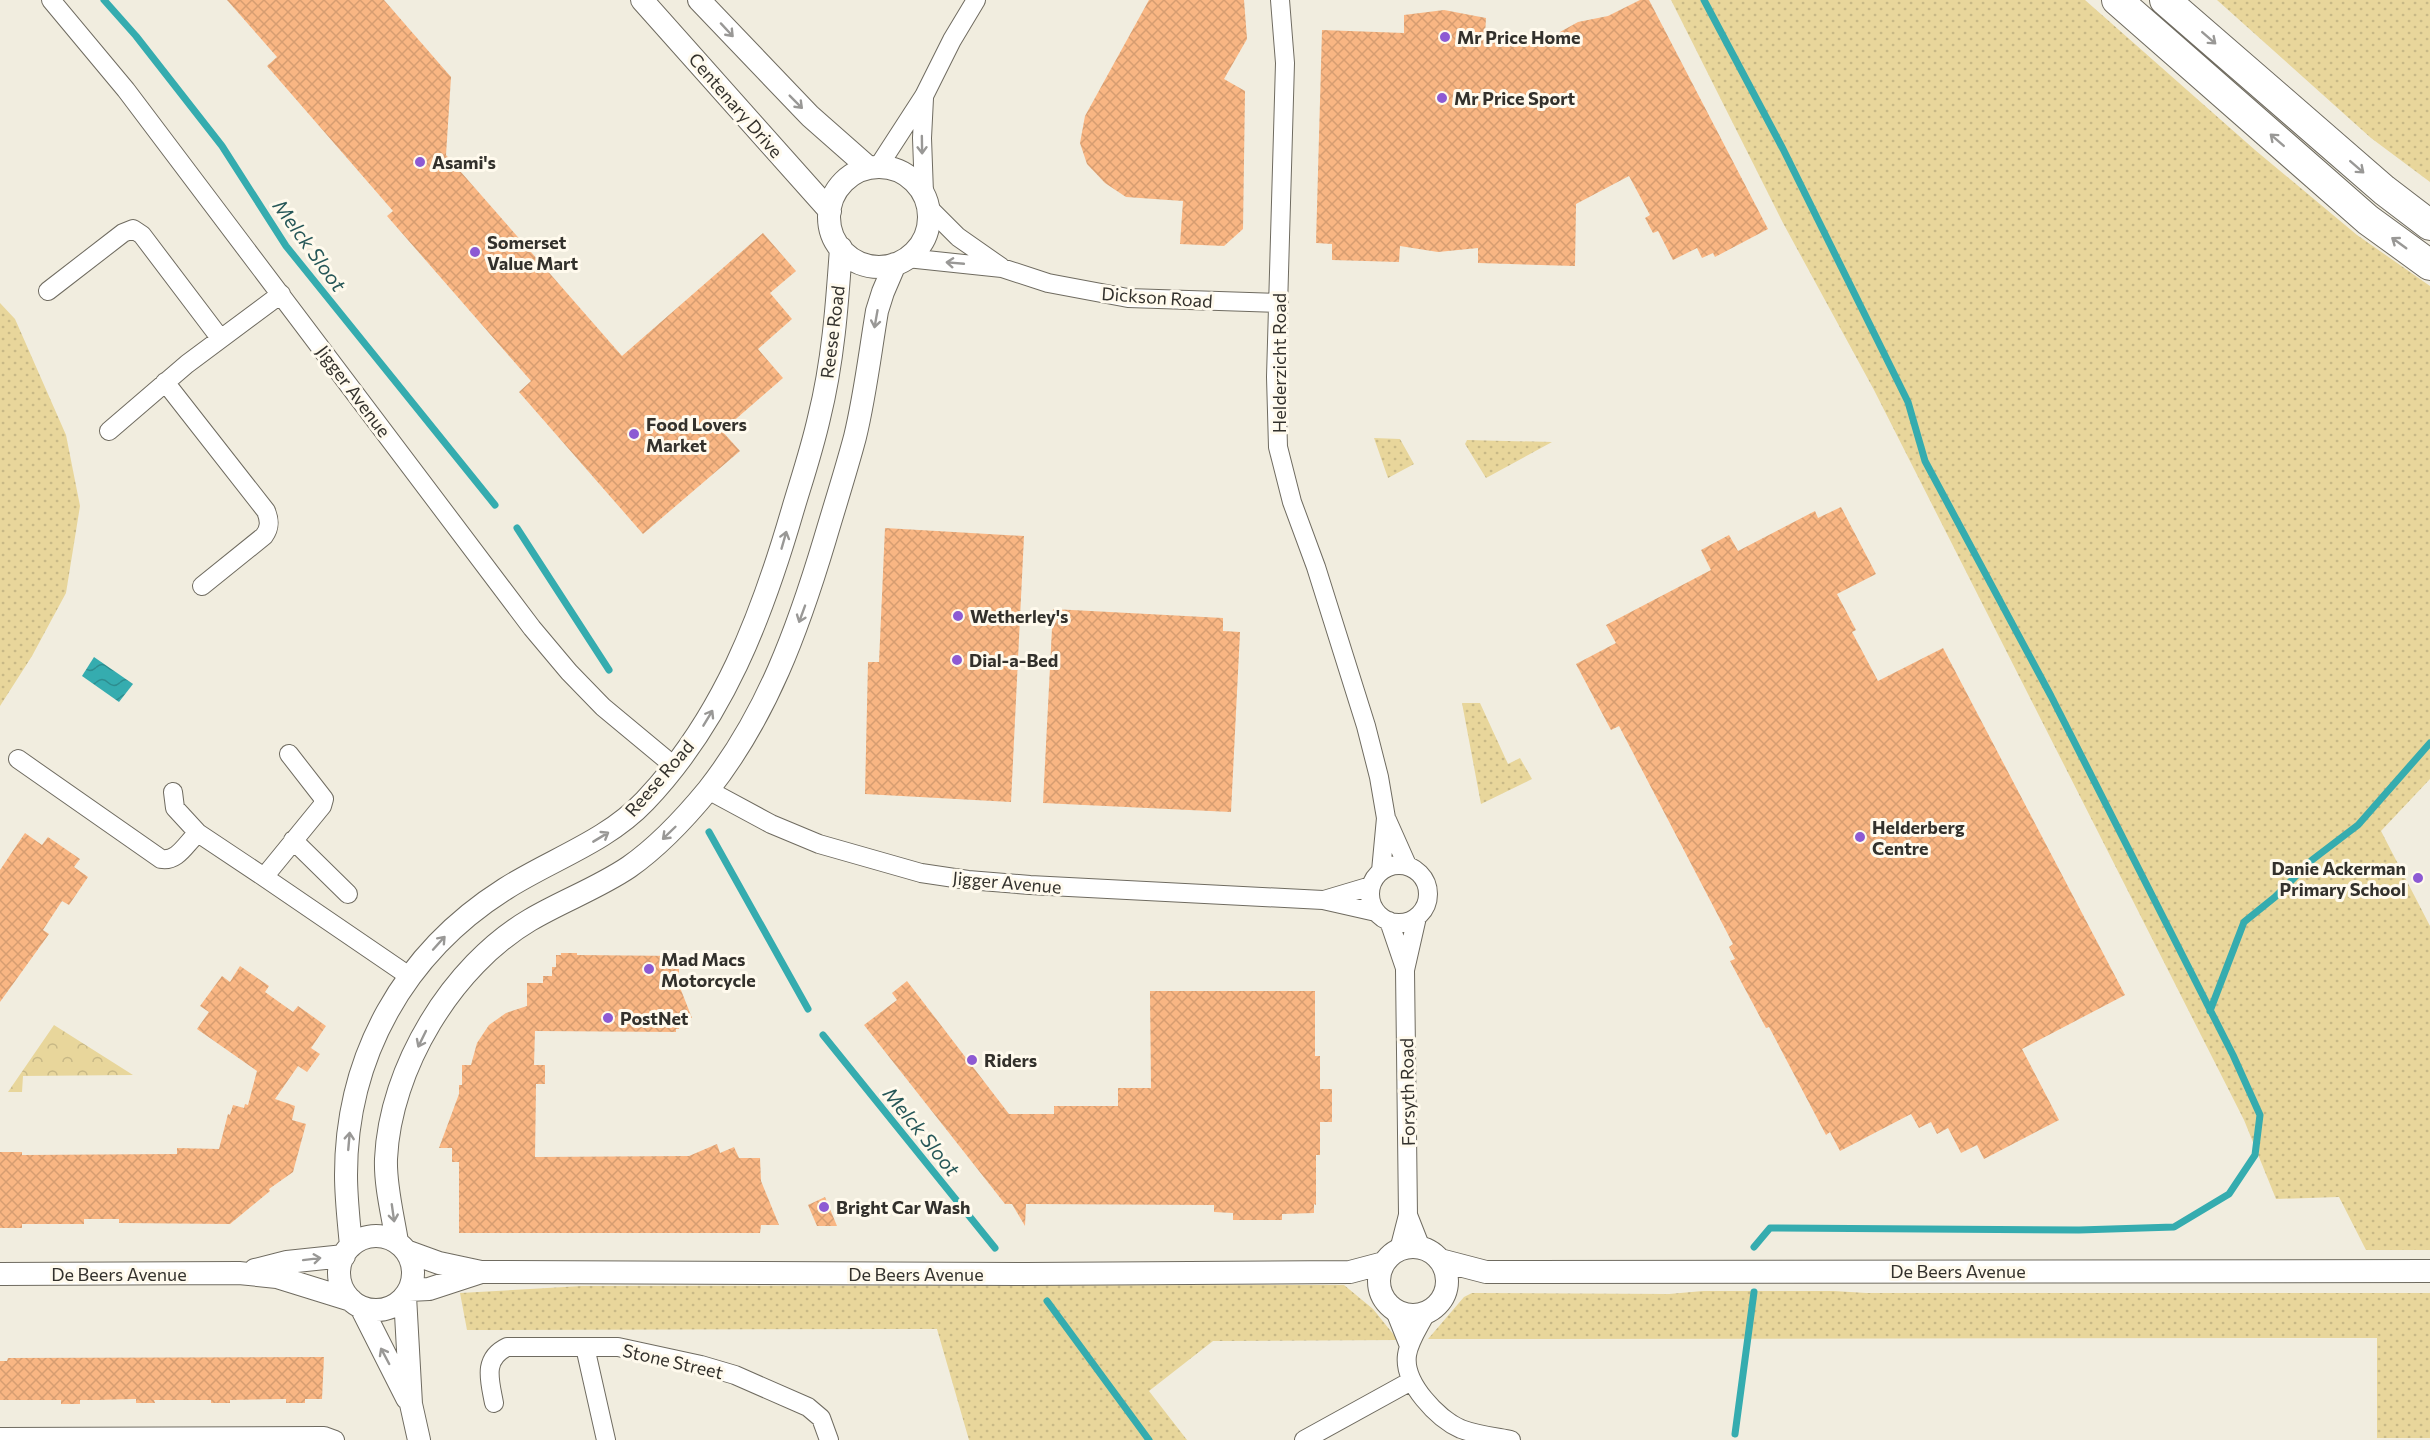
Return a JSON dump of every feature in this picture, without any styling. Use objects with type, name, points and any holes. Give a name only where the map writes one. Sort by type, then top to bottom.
[{"type":"highway","points":[[2117,0],[2368,220],[2430,265]]},
{"type":"highway","points":[[2165,0],[2384,190],[2430,225]]},
{"type":"street","name":"Jigger Avenue","points":[[51,0],[126,90],[532,628],[569,672],[603,707],[674,766]]},
{"type":"street","name":"Centenary Drive","points":[[642,0],[830,211]]},
{"type":"street","points":[[699,0],[810,116],[874,167],[905,173],[912,179],[926,201]]},
{"type":"street","points":[[924,96],[922,138],[928,227],[926,236],[915,252],[901,261],[875,267],[866,265],[856,261],[841,248],[830,227],[830,211],[835,194],[853,174],[874,167],[924,96],[952,40],[976,0]]},
{"type":"street","name":"Helderzicht Road","points":[[1280,0],[1285,63],[1276,411],[1278,447],[1285,478],[1316,567],[1366,726],[1379,777],[1386,818],[1407,865]]},
{"type":"street","name":"Dickson Road","points":[[926,201],[958,237],[1002,268]]},
{"type":"street","points":[[48,291],[123,233],[133,229],[142,235],[220,338]]},
{"type":"street","name":"Reese Road","points":[[347,1251],[346,1175],[354,1098],[364,1062],[389,1005],[409,976],[449,932],[495,896],[538,869],[603,836],[645,801],[702,728],[733,674],[763,607],[777,566],[819,419],[835,333],[841,248]]},
{"type":"street","points":[[418,1440],[411,1404],[407,1293],[413,1274],[411,1262],[401,1246],[386,1160],[393,1115],[406,1071],[420,1041],[453,989],[481,957],[528,921],[627,868],[675,827],[708,790],[738,748],[773,684],[805,607],[855,437],[882,292],[901,261]]},
{"type":"street","name":"Dickson Road","points":[[901,261],[1002,268],[1048,283],[1128,298],[1279,303]]},
{"type":"street","points":[[109,431],[220,338],[281,294]]},
{"type":"street","points":[[165,382],[266,511],[269,519],[268,530],[264,536],[202,586]]},
{"type":"street","points":[[264,877],[322,806],[324,799],[289,754]]},
{"type":"street","points":[[18,759],[161,859],[169,861],[176,857],[198,833]]},
{"type":"street","name":"Jigger Avenue","points":[[708,790],[771,824],[819,844],[921,873],[968,880],[1030,885],[1323,900],[1383,916]]},
{"type":"street","points":[[173,792],[175,808],[198,833],[409,976]]},
{"type":"street","name":"Helderzicht Road","points":[[1376,878],[1386,818]]},
{"type":"street","points":[[292,840],[348,894]]},
{"type":"street","points":[[1393,865],[1407,865],[1419,872],[1428,888],[1428,902],[1417,917],[1403,922],[1383,916],[1371,902],[1376,878],[1393,865]]},
{"type":"street","name":"Jigger Avenue","points":[[1323,900],[1376,878]]},
{"type":"street","name":"Forsyth Road","points":[[1383,916],[1405,970]]},
{"type":"street","name":"Forsyth Road","points":[[1411,1255],[1408,1215],[1405,970],[1417,917]]},
{"type":"street","points":[[401,1246],[385,1237],[373,1236],[361,1239],[347,1251],[340,1267],[340,1279],[344,1290],[356,1303],[411,1404]]},
{"type":"street","name":"De Beers Avenue","points":[[401,1246],[439,1263],[481,1272],[981,1274],[1350,1272],[1411,1255],[1486,1272],[2430,1271]]},
{"type":"street","name":"De Beers Avenue","points":[[238,1273],[347,1251]]},
{"type":"street","points":[[1395,1311],[1416,1316],[1426,1313],[1442,1300],[1447,1280],[1411,1255],[1378,1277],[1381,1295],[1395,1311],[1409,1346]]},
{"type":"street","name":"De Beers Avenue","points":[[407,1293],[481,1272]]},
{"type":"street","name":"De Beers Avenue","points":[[1350,1272],[1378,1285]]},
{"type":"street","name":"De Beers Avenue","points":[[1446,1290],[1486,1272]]},
{"type":"street","name":"De Beers Avenue","points":[[0,1274],[238,1273],[277,1277],[356,1303]]},
{"type":"street","points":[[356,1303],[373,1310],[385,1309],[396,1304],[407,1293]]},
{"type":"street","points":[[1426,1313],[1409,1346],[1407,1364],[1411,1381],[1443,1418],[1452,1425],[1472,1432],[1511,1440]]},
{"type":"street","name":"Stone Street","points":[[494,1403],[489,1365],[501,1350],[513,1346],[618,1347],[701,1365],[735,1376],[808,1407],[821,1418],[829,1440]]},
{"type":"street","points":[[585,1347],[606,1440]]},
{"type":"street","points":[[1304,1440],[1411,1381]]},
{"type":"street","points":[[0,1437],[280,1438],[324,1436],[335,1440]]},
{"type":"green space","points":[[1671,0],[2085,0],[2255,150],[2357,235],[2430,286],[2430,779],[2381,831],[2430,926],[2430,1250],[2366,1250],[2339,1197],[2276,1199],[2244,1120],[1874,390],[1783,223]]},
{"type":"green space","points":[[2217,0],[2430,0],[2430,182],[2371,138]]},
{"type":"green space","points":[[0,303],[15,319],[66,435],[80,506],[66,593],[32,656],[0,706]]},
{"type":"green space","points":[[1374,438],[1400,439],[1414,464],[1388,478]]},
{"type":"green space","points":[[1467,440],[1552,442],[1486,478],[1465,444]]},
{"type":"green space","points":[[1462,703],[1480,703],[1508,764],[1520,758],[1532,779],[1481,804]]},
{"type":"green space","points":[[54,1025],[133,1075],[23,1076],[22,1092],[8,1092]]},
{"type":"green space","points":[[1344,1285],[1373,1309],[1398,1340],[1213,1341],[1149,1391],[1187,1440],[969,1440],[937,1329],[467,1330],[460,1293],[582,1286]]},
{"type":"green space","points":[[1703,1291],[2430,1293],[2430,1438],[2377,1438],[2377,1338],[1428,1339],[1464,1297],[1472,1293],[1669,1294]]},
{"type":"water","points":[[94,657],[133,684],[119,702],[82,676]]},
{"type":"building","name":"Somerset Value Mart","points":[[227,0],[384,0],[451,77],[446,155],[622,356],[763,233],[796,271],[770,293],[792,319],[758,349],[783,378],[722,431],[740,451],[643,534],[519,392],[531,381],[387,216],[393,211],[267,66],[277,57]]},
{"type":"building","points":[[1149,0],[1244,0],[1247,39],[1224,79],[1245,91],[1243,229],[1224,246],[1180,244],[1183,201],[1126,197],[1105,183],[1087,164],[1080,143],[1085,116]]},
{"type":"building","points":[[1640,0],[1649,0],[1768,229],[1715,257],[1713,253],[1702,258],[1697,248],[1673,260],[1658,231],[1653,233],[1645,218],[1650,215],[1629,176],[1576,204],[1575,266],[1478,263],[1478,248],[1438,252],[1400,246],[1399,262],[1332,260],[1332,244],[1316,243],[1322,30],[1404,33],[1404,15],[1444,10],[1486,18],[1485,35],[1551,37],[1578,22],[1608,16]]},
{"type":"building","name":"Helderberg Centre","points":[[1841,507],[1876,574],[1837,594],[1856,630],[1852,632],[1878,681],[1943,648],[2125,995],[2022,1049],[2059,1120],[1984,1159],[1977,1145],[1961,1153],[1948,1128],[1937,1134],[1931,1122],[1919,1128],[1911,1114],[1840,1151],[1830,1132],[1826,1135],[1769,1027],[1766,1028],[1730,961],[1735,959],[1729,947],[1733,944],[1619,726],[1611,730],[1576,664],[1616,643],[1606,625],[1711,570],[1701,550],[1729,535],[1738,551],[1815,511],[1818,518]]},
{"type":"building","points":[[885,528],[1024,536],[1011,802],[865,794],[868,662],[879,662]]},
{"type":"building","points":[[1053,609],[1223,618],[1223,631],[1240,632],[1231,812],[1043,803]]},
{"type":"building","points":[[25,833],[42,845],[48,837],[80,859],[74,867],[88,877],[69,905],[62,901],[43,930],[49,934],[0,1002],[0,870]]},
{"type":"building","points":[[561,953],[679,956],[679,985],[692,1018],[679,1018],[679,1029],[676,1029],[676,1032],[535,1031],[534,1065],[545,1065],[545,1084],[536,1084],[535,1157],[689,1156],[717,1144],[720,1153],[734,1147],[739,1158],[760,1158],[761,1181],[779,1225],[761,1225],[760,1233],[459,1233],[459,1162],[452,1162],[452,1148],[439,1148],[459,1094],[459,1085],[462,1085],[462,1065],[471,1065],[477,1043],[489,1025],[506,1013],[527,1006],[527,983],[543,983],[543,976],[552,976],[552,967],[556,967],[556,955],[561,955]]},
{"type":"building","points":[[240,966],[269,986],[265,992],[293,1012],[298,1006],[326,1026],[311,1048],[320,1054],[307,1072],[298,1066],[275,1099],[295,1106],[292,1120],[306,1124],[293,1172],[269,1189],[270,1191],[230,1224],[119,1223],[119,1219],[84,1219],[84,1224],[22,1224],[22,1228],[0,1228],[0,1152],[22,1152],[22,1155],[177,1154],[177,1148],[219,1149],[228,1114],[230,1115],[233,1105],[244,1108],[245,1104],[248,1105],[257,1071],[197,1029],[209,1012],[200,1006],[222,976],[230,982]]},
{"type":"building","points":[[907,981],[1009,1114],[1054,1114],[1054,1106],[1118,1106],[1118,1088],[1151,1088],[1150,991],[1315,991],[1315,1056],[1320,1056],[1320,1089],[1332,1089],[1332,1122],[1320,1122],[1320,1155],[1316,1155],[1314,1213],[1282,1214],[1282,1220],[1233,1220],[1233,1213],[1214,1212],[1214,1205],[1026,1204],[1025,1226],[1012,1204],[1005,1204],[864,1025],[897,1000],[892,993]]},
{"type":"building","points":[[825,1197],[837,1226],[817,1226],[808,1205]]},
{"type":"building","points":[[324,1357],[322,1399],[305,1399],[305,1403],[286,1403],[286,1399],[230,1400],[230,1403],[211,1403],[211,1400],[154,1400],[155,1403],[136,1403],[136,1399],[80,1400],[80,1404],[61,1404],[61,1400],[0,1400],[0,1361],[7,1361],[8,1358]]},
{"type":"waterway","name":"Melck Sloot","points":[[104,0],[136,36],[222,146],[286,246],[495,505]]},
{"type":"waterway","points":[[1704,0],[1783,149],[1908,402],[1925,461],[2051,696],[2233,1055],[2260,1115],[2255,1155],[2229,1194],[2174,1227],[2079,1230],[1770,1228],[1754,1247]]},
{"type":"waterway","name":"Melck Sloot","points":[[517,528],[609,670]]},
{"type":"waterway","points":[[2210,1011],[2244,922],[2275,897],[2312,860],[2358,825],[2430,743]]},
{"type":"waterway","name":"Melck Sloot","points":[[709,832],[808,1009]]},
{"type":"waterway","name":"Melck Sloot","points":[[823,1035],[995,1248]]},
{"type":"waterway","points":[[1735,1434],[1754,1292]]},
{"type":"waterway","name":"Melck Sloot","points":[[1047,1301],[1149,1440]]},
{"type":"place","name":"Mr Price Home","points":[[1445,37]]},
{"type":"place","name":"Mr Price Sport","points":[[1442,98]]},
{"type":"place","name":"Asami's","points":[[420,162]]},
{"type":"place","name":"Somerset Value Mart","points":[[475,252]]},
{"type":"place","name":"Food Lovers Market","points":[[634,434]]},
{"type":"place","name":"Wetherley's","points":[[958,616]]},
{"type":"place","name":"Dial-a-Bed","points":[[957,660]]},
{"type":"place","name":"Helderberg Centre","points":[[1860,837]]},
{"type":"place","name":"Danie Ackerman Primary School","points":[[2418,878]]},
{"type":"place","name":"Mad Macs Motorcycle","points":[[649,969]]},
{"type":"place","name":"PostNet","points":[[608,1018]]},
{"type":"place","name":"Riders","points":[[972,1060]]},
{"type":"place","name":"Bright Car Wash","points":[[824,1207]]}]
